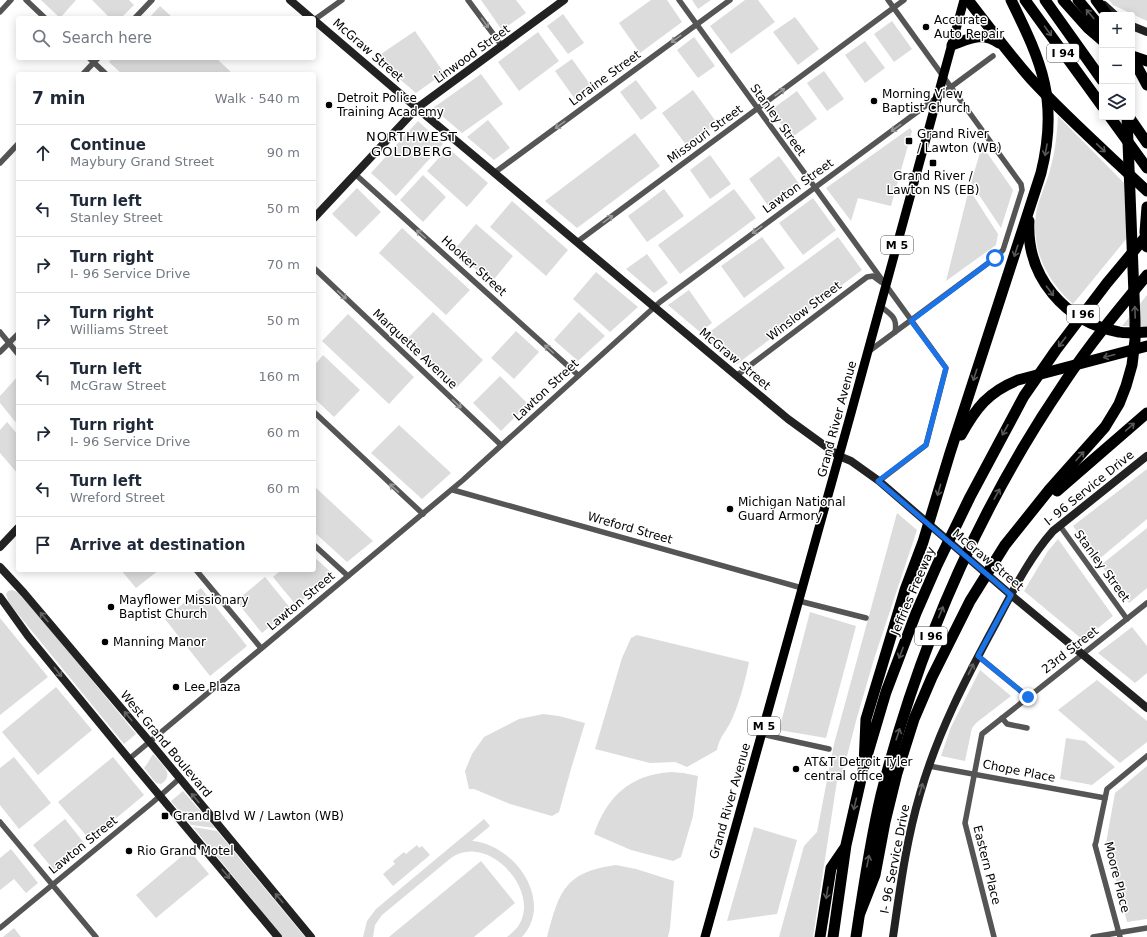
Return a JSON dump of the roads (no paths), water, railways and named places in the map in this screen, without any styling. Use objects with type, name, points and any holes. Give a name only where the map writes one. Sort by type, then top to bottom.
[{"type":"highway","points":[[968,0],[1001,44],[1032,80],[1073,121],[1147,190]]},
{"type":"highway","points":[[864,766],[866,719],[905,590],[925,537],[950,453],[1041,173],[1047,148],[1049,111],[1045,83],[1029,37],[1011,0]]},
{"type":"highway","name":"I 94","points":[[1024,0],[1099,102]]},
{"type":"highway","name":"I 94","points":[[1045,0],[1099,76]]},
{"type":"highway","points":[[1063,0],[1088,28],[1099,37]]},
{"type":"highway","points":[[1078,0],[1099,25]]},
{"type":"highway","points":[[1097,0],[1105,12]]},
{"type":"highway","points":[[952,45],[982,36],[992,38],[1001,44]]},
{"type":"highway","points":[[1135,58],[1147,61]]},
{"type":"highway","points":[[1135,62],[1147,84]]},
{"type":"highway","points":[[1112,120],[1147,168]]},
{"type":"highway","points":[[860,913],[875,875],[885,822],[914,719],[932,677],[970,601],[989,568],[1018,528],[1049,490],[1105,427],[1126,386],[1132,365],[1135,340],[1128,120]]},
{"type":"highway","points":[[1130,120],[1147,142]]},
{"type":"highway","points":[[1032,201],[1029,226],[1031,250],[1041,276],[1055,297],[1073,314],[1092,324],[1120,333],[1147,332]]},
{"type":"highway","points":[[1147,207],[1147,246]]},
{"type":"highway","name":"Jeffries Freeway","points":[[833,937],[846,845],[864,766],[886,692],[916,613],[937,565],[970,497],[1024,396],[1056,350],[1107,283],[1147,235]]},
{"type":"highway","name":"I 96","points":[[856,937],[865,875],[881,797],[898,735],[931,638],[951,588],[992,503],[1014,463],[1064,382],[1094,341],[1147,275]]},
{"type":"highway","points":[[950,453],[972,415],[979,406],[996,391],[1008,384],[1018,380],[1147,346]]},
{"type":"highway","points":[[1036,507],[1147,413]]},
{"type":"highway","points":[[820,937],[831,868],[846,845]]},
{"type":"main road","name":"Grand River Avenue","points":[[705,937],[868,352],[964,0]]},
{"type":"street","points":[[0,12],[11,0]]},
{"type":"street","points":[[26,0],[43,16]]},
{"type":"street","points":[[137,16],[152,0]]},
{"type":"street","points":[[290,0],[310,16]]},
{"type":"street","points":[[316,19],[342,0]]},
{"type":"street","points":[[468,0],[502,46]]},
{"type":"street","name":"Linwood Street","points":[[316,216],[417,108],[564,0]]},
{"type":"street","name":"Stanley Street","points":[[679,0],[946,368],[926,445],[878,481]]},
{"type":"street","name":"Loraine Street","points":[[494,173],[730,0]]},
{"type":"street","points":[[868,352],[995,258],[1003,250],[1022,190],[1021,184],[888,0]]},
{"type":"street","name":"Missouri Street","points":[[577,242],[904,0]]},
{"type":"street","points":[[1097,0],[1111,12]]},
{"type":"street","name":"McGraw Street","points":[[316,22],[653,307],[788,419],[839,456],[852,462],[878,481],[1011,595],[1147,708]]},
{"type":"street","points":[[1135,27],[1147,32]]},
{"type":"street","name":"Lawton Street","points":[[129,759],[452,490],[653,307],[993,56]]},
{"type":"street","points":[[86,72],[96,60],[105,72]]},
{"type":"street","points":[[0,163],[16,146]]},
{"type":"street","name":"Hooker Street","points":[[355,174],[578,375]]},
{"type":"street","name":"Marquette Avenue","points":[[316,270],[501,445]]},
{"type":"street","name":"Winslow Street","points":[[736,376],[867,277],[873,276],[886,286]]},
{"type":"street","points":[[880,306],[895,318],[895,332]]},
{"type":"street","points":[[0,332],[16,352]]},
{"type":"street","points":[[0,352],[16,336]]},
{"type":"street","points":[[316,414],[423,514]]},
{"type":"street","name":"I- 96 Service Drive","points":[[893,937],[909,838],[919,794],[943,728],[978,656],[1011,595],[1041,545],[1060,526],[1147,456]]},
{"type":"street","name":"Wreford Street","points":[[452,490],[802,588]]},
{"type":"street","name":"Stanley Street","points":[[1060,526],[1127,619]]},
{"type":"street","points":[[0,547],[16,530]]},
{"type":"street","points":[[316,547],[348,576]]},
{"type":"street","name":"West Grand Boulevard","points":[[0,567],[24,593],[149,741],[311,937]]},
{"type":"street","points":[[198,572],[261,648]]},
{"type":"street","points":[[0,596],[28,636],[278,937]]},
{"type":"street","points":[[799,601],[866,618]]},
{"type":"street","name":"23rd Street","points":[[974,774],[982,734],[1147,603]]},
{"type":"street","points":[[978,656],[1028,697]]},
{"type":"street","points":[[1002,718],[1008,724],[1027,728]]},
{"type":"street","points":[[761,734],[829,749]]},
{"type":"street","points":[[1105,798],[1107,789],[1147,756]]},
{"type":"street","name":"Chope Place","points":[[929,766],[1105,798]]},
{"type":"street","name":"Eastern Place","points":[[974,774],[965,823],[994,937]]},
{"type":"street","name":"Lawton Street","points":[[0,928],[179,779]]},
{"type":"street","name":"Moore Place","points":[[1105,798],[1095,845],[1120,935]]},
{"type":"street","points":[[0,822],[96,937]]},
{"type":"street","points":[[1093,937],[1120,935],[1147,928]]},
{"type":"place","name":"Accurate Auto Repair","points":[[926,27]]},
{"type":"place","name":"Morning View Baptist Church","points":[[874,101]]},
{"type":"place","name":"Detroit Police Training Academy","points":[[329,105]]},
{"type":"place","name":"Grand River / Lawton (WB)","points":[[909,141]]},
{"type":"place","name":"Grand River / Lawton NS (EB)","points":[[933,163]]},
{"type":"place","name":"Michigan National Guard Armory","points":[[730,509]]},
{"type":"place","name":"Mayflower Missionary Baptist Church","points":[[111,607]]},
{"type":"place","name":"Manning Manor","points":[[105,642]]},
{"type":"place","name":"Lee Plaza","points":[[176,687]]},
{"type":"place","name":"AT&T Detroit Tyler central office","points":[[796,769]]},
{"type":"place","name":"Grand Blvd W / Lawton (WB)","points":[[165,816]]},
{"type":"place","name":"Rio Grand Motel","points":[[129,851]]},
{"type":"district","name":"NORTHWEST GOLDBERG","points":[[412,144]]}]
